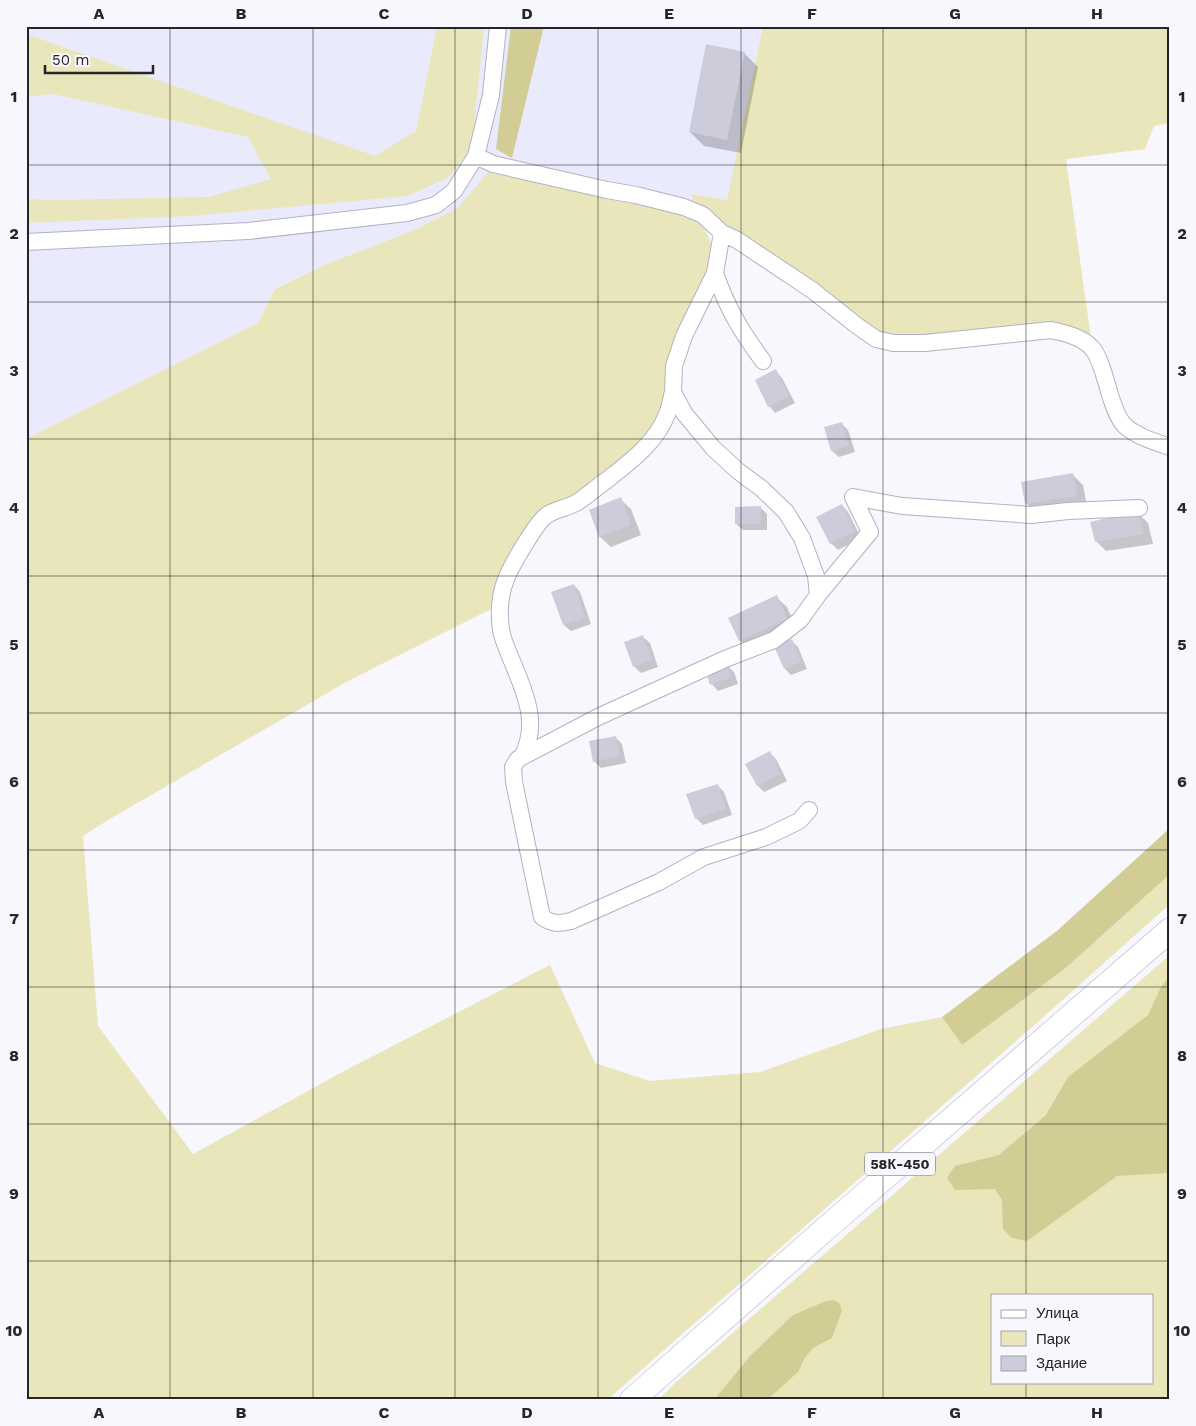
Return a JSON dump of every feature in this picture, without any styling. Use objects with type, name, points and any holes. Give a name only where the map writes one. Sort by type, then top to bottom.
[{"type":"highway","name":"58К-450","points":[[632,1400],[823,1231],[1170,930]]},
{"type":"street","points":[[26,242],[248,231],[407,213],[436,205],[454,191],[476,156],[490,95],[498,26]]},
{"type":"street","points":[[476,156],[493,164],[636,195],[684,207],[703,215],[722,233],[738,240],[812,290],[876,339],[894,343],[926,343],[1051,330],[1068,334],[1093,349],[1101,366],[1114,408],[1124,425],[1139,434],[1170,447]]},
{"type":"street","points":[[522,757],[529,740],[531,726],[521,682],[503,637],[500,621],[500,605],[504,582],[516,559],[546,515],[577,503],[639,454],[658,430],[667,415],[673,392],[674,366],[684,336],[715,273],[722,233]]},
{"type":"street","points":[[715,273],[721,291],[742,334],[763,361]]},
{"type":"street","points":[[673,392],[684,413],[713,448],[738,471],[761,488],[786,512],[802,538],[816,576],[818,595]]},
{"type":"street","points":[[809,810],[799,821],[766,837],[704,857],[660,882],[571,921],[561,923],[549,922],[542,917],[514,782],[513,767],[518,759],[598,717],[725,659],[774,640],[800,620],[870,532],[853,497],[902,506],[1030,516],[1068,511],[1139,508]]},
{"type":"shaded area","points":[[26,26],[763,26],[727,200],[691,194],[694,205],[691,215],[488,172],[459,208],[414,230],[322,266],[275,288],[258,323],[26,439]]},
{"type":"shaded area","points":[[511,26],[544,26],[512,158],[496,149]]},
{"type":"shaded area","points":[[1170,828],[1170,874],[1067,967],[962,1045],[942,1017],[1058,930]]},
{"type":"shaded area","points":[[1170,976],[1170,1173],[1117,1176],[1027,1241],[1012,1238],[1003,1229],[1002,1200],[995,1189],[955,1190],[947,1178],[955,1166],[999,1155],[1046,1115],[1068,1077],[1148,1015],[1161,987]]},
{"type":"shaded area","points":[[834,1300],[840,1304],[842,1311],[832,1338],[813,1348],[804,1359],[798,1372],[767,1400],[714,1400],[750,1356],[793,1315],[826,1301]]},
{"type":"green space","points":[[437,26],[484,26],[472,147],[449,177],[408,196],[191,216],[26,223],[26,199],[209,197],[271,179],[248,137],[53,94],[26,97],[26,34],[375,156],[416,131]]},
{"type":"green space","points":[[763,26],[1170,26],[1170,123],[1154,126],[1145,149],[1066,159],[1092,346],[1066,329],[888,340],[741,239],[725,224],[694,205],[691,194],[727,200]]},
{"type":"green space","points":[[488,172],[691,215],[705,230],[714,248],[712,260],[664,414],[627,461],[575,498],[551,506],[511,550],[493,608],[348,681],[83,836],[98,1026],[193,1154],[346,1070],[550,965],[595,1063],[650,1081],[760,1072],[881,1029],[942,1017],[962,1045],[1067,967],[1170,874],[1170,904],[607,1400],[26,1400],[26,439],[258,323],[275,289],[322,266],[414,230],[458,208]]},
{"type":"green space","points":[[1170,955],[1170,1400],[658,1400],[675,1383]]},
{"type":"building","points":[[706,44],[745,52],[727,140],[689,132]]},
{"type":"building","points":[[776,369],[789,396],[768,407],[755,380]]},
{"type":"building","points":[[842,422],[849,446],[831,451],[824,427]]},
{"type":"building","points":[[1073,473],[1077,496],[1025,504],[1021,482]]},
{"type":"building","points":[[621,497],[631,525],[599,537],[589,510]]},
{"type":"building","points":[[842,504],[855,531],[830,544],[816,517]]},
{"type":"building","points":[[761,506],[761,524],[735,524],[735,507]]},
{"type":"building","points":[[1138,511],[1143,534],[1095,542],[1090,522]]},
{"type":"building","points":[[574,584],[585,618],[563,625],[551,592]]},
{"type":"building","points":[[777,595],[787,619],[739,641],[728,618]]},
{"type":"building","points":[[643,635],[652,660],[633,667],[624,642]]},
{"type":"building","points":[[792,639],[801,662],[784,669],[774,646]]},
{"type":"building","points":[[727,664],[732,677],[710,685],[706,672]]},
{"type":"building","points":[[616,736],[620,756],[593,762],[589,741]]},
{"type":"building","points":[[770,751],[781,774],[757,786],[745,764]]},
{"type":"building","points":[[718,784],[726,809],[695,819],[686,794]]}]
